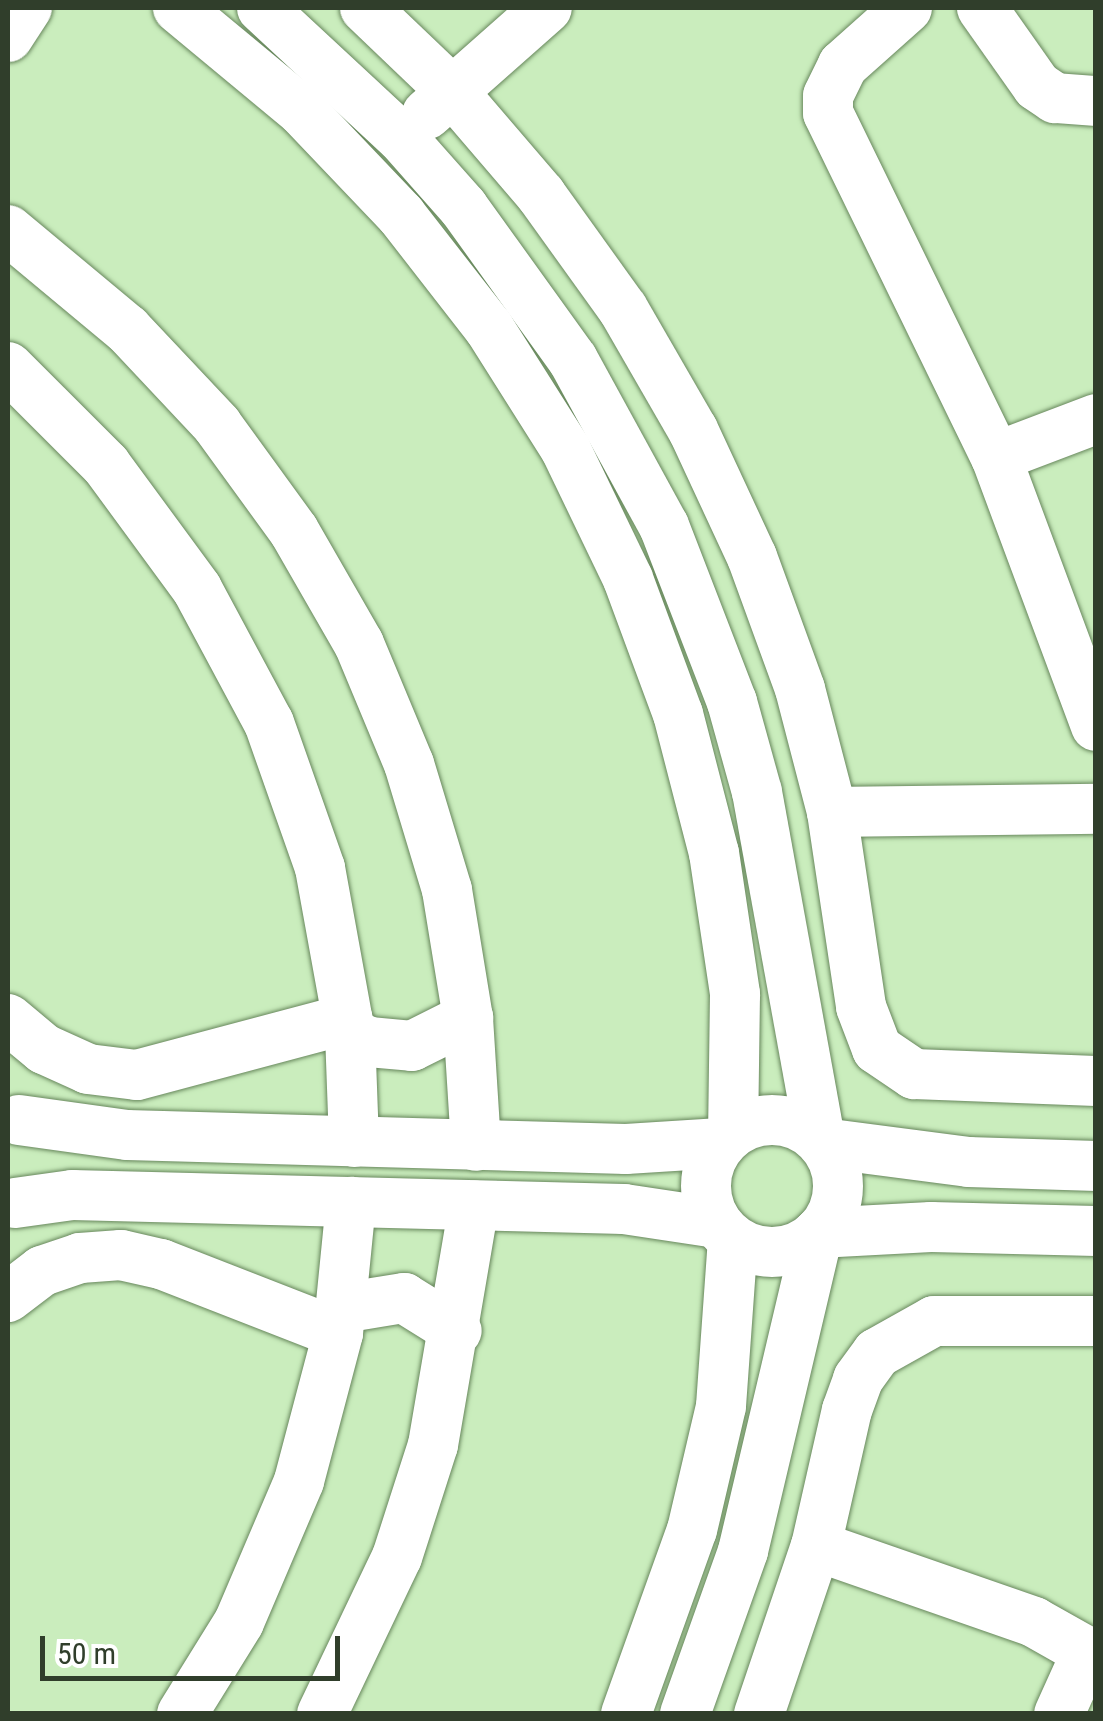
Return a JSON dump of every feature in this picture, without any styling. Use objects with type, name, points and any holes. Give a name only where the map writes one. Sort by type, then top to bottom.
[{"type":"street","points":[[8,37],[27,8]]},
{"type":"street","points":[[178,8],[302,111],[402,214],[490,328],[566,450],[628,579],[678,714],[714,853],[735,994],[727,1137],[705,1191],[725,1232],[729,1351],[692,1530],[626,1714]]},
{"type":"street","points":[[262,8],[401,137],[498,252],[574,360],[622,442],[693,595],[757,792],[821,1141],[838,1189],[818,1234],[743,1551],[686,1714]]},
{"type":"street","points":[[365,8],[452,91],[541,195],[623,309],[693,430],[752,557],[800,689],[832,812],[861,1007],[877,1048],[914,1074],[1096,1082]]},
{"type":"street","points":[[401,137],[546,8]]},
{"type":"street","points":[[907,8],[844,65],[828,96],[828,113],[996,457],[1096,726]]},
{"type":"street","points":[[982,8],[1036,86],[1055,98],[1096,101]]},
{"type":"street","points":[[8,230],[127,329],[216,425],[294,531],[359,644],[410,764],[447,890],[468,1018],[476,1146]]},
{"type":"street","points":[[8,368],[106,465],[197,588],[269,724],[320,868],[349,1026],[354,1142]]},
{"type":"street","points":[[996,457],[1096,418]]},
{"type":"street","points":[[832,812],[1096,809]]},
{"type":"street","points":[[349,1026],[369,1042],[412,1046],[468,1018]]},
{"type":"street","points":[[8,1019],[44,1050],[88,1069],[136,1074],[185,1067],[349,1026]]},
{"type":"street","points":[[13,1114],[128,1136],[476,1146],[727,1137],[778,1120],[821,1141],[970,1162],[1096,1166]]},
{"type":"street","points":[[11,1206],[32,1154],[13,1114]]},
{"type":"street","points":[[11,1206],[72,1195],[639,1210],[725,1232],[767,1252],[786,1251],[818,1234],[931,1227],[1096,1231]]},
{"type":"street","points":[[182,1714],[239,1622],[299,1481],[340,1320],[351,1202]]},
{"type":"street","points":[[322,1714],[397,1557],[432,1446],[457,1330],[474,1205]]},
{"type":"street","points":[[8,1297],[42,1271],[80,1258],[121,1255],[340,1320],[404,1298],[457,1330]]},
{"type":"street","points":[[758,1714],[816,1546],[858,1379],[877,1352],[934,1320],[1096,1321]]},
{"type":"street","points":[[816,1546],[1093,1641],[1058,1714]]}]
